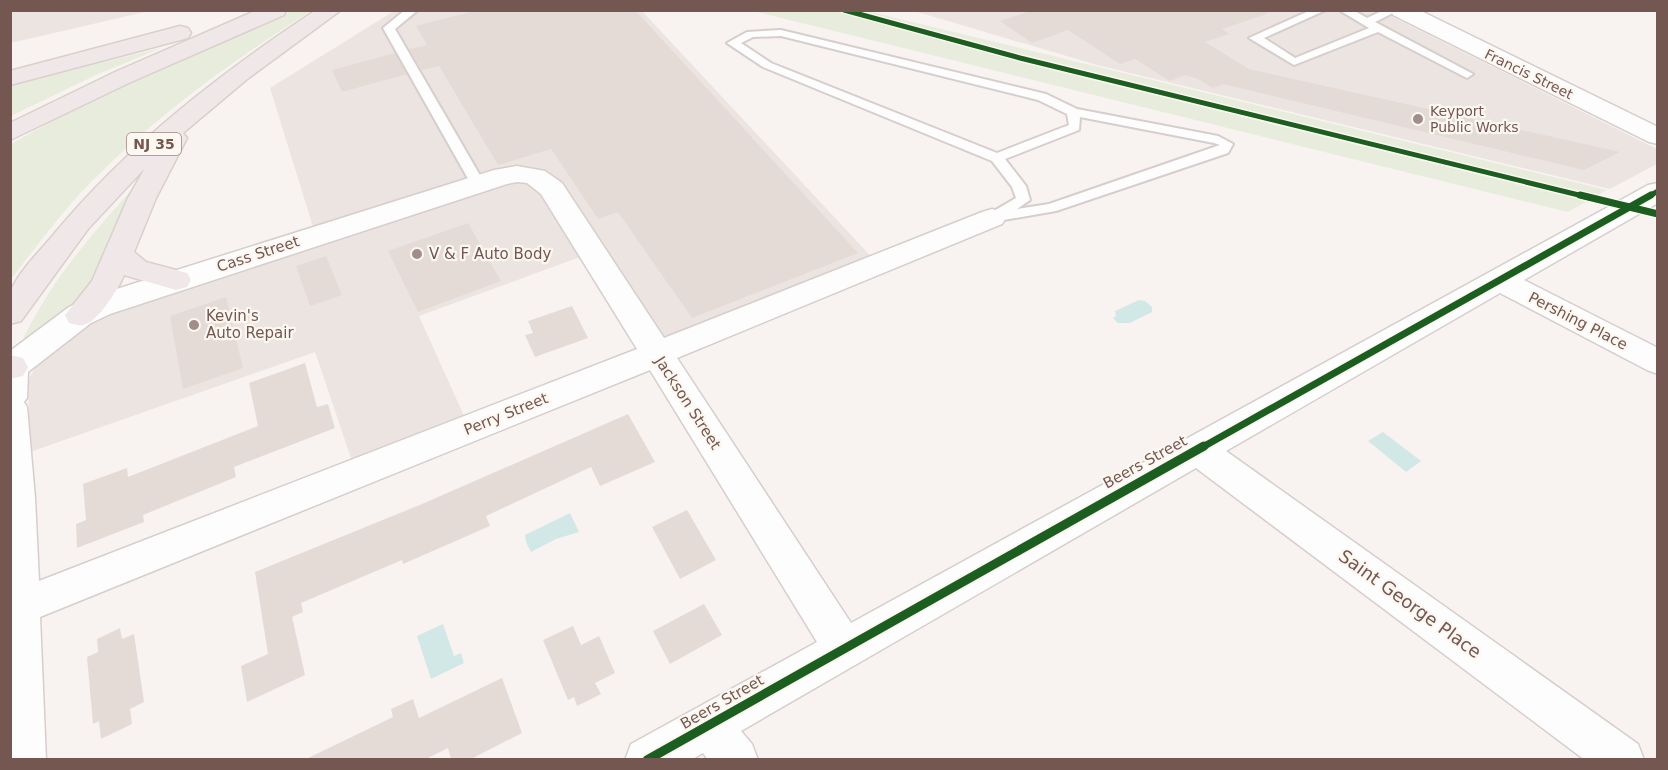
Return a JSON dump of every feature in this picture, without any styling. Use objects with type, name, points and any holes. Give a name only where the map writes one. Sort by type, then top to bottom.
[{"type":"highway","points":[[10,78],[164,38],[250,10]]},
{"type":"highway","points":[[10,133],[131,73],[276,10]]},
{"type":"highway","name":"NJ 35","points":[[10,313],[42,268],[89,210],[138,158],[188,113],[247,66],[331,10]]},
{"type":"highway","points":[[80,315],[105,285],[142,198],[188,113]]},
{"type":"highway","points":[[119,255],[136,270],[176,280]]},
{"type":"street","name":"Francis Street","points":[[1401,10],[1658,137]]},
{"type":"street","name":"Cass Street","points":[[11,377],[80,315],[117,299],[478,184],[520,174]]},
{"type":"street","name":"Jackson Street","points":[[520,174],[536,176],[548,184],[844,648]]},
{"type":"street","name":"Beers Street","points":[[647,759],[1658,191]]},
{"type":"street","name":"Perry Street","points":[[20,606],[992,218]]},
{"type":"street","name":"Pershing Place","points":[[1499,280],[1658,362]]},
{"type":"street","points":[[10,406],[17,498],[24,759]]},
{"type":"street","name":"Saint George Place","points":[[1196,449],[1622,759]]},
{"type":"street","points":[[709,724],[736,759]]},
{"type":"lane","points":[[413,10],[388,28],[478,184]]},
{"type":"lane","points":[[1321,10],[1255,38],[1294,62],[1378,28]]},
{"type":"lane","points":[[1344,10],[1467,74]]},
{"type":"lane","points":[[1366,22],[1394,10]]},
{"type":"lane","points":[[781,33],[1031,94],[1074,112],[1218,140],[1227,144],[1223,150],[1051,208],[992,218],[1023,200],[1019,186],[997,158],[767,65],[733,43],[750,34],[781,33]]},
{"type":"lane","points":[[997,158],[1075,127],[1074,112]]},
{"type":"shaded area","points":[[11,10],[149,10],[149,11],[11,43]]},
{"type":"shaded area","points":[[394,11],[642,11],[879,265],[642,355],[580,257],[419,316],[465,418],[352,461],[315,352],[30,452],[28,380],[39,361],[69,334],[104,314],[318,243],[270,88]]},
{"type":"shaded area","points":[[914,11],[1381,11],[1657,149],[1657,164],[1610,189],[1097,65]]},
{"type":"shaded area","points":[[1139,300],[1145,301],[1152,307],[1152,312],[1130,323],[1118,323],[1113,318],[1116,316],[1115,311]]},
{"type":"shaded area","points":[[1383,432],[1421,461],[1406,472],[1368,441]]},
{"type":"shaded area","points":[[570,513],[579,532],[556,539],[531,552],[525,535]]},
{"type":"shaded area","points":[[443,624],[454,656],[461,653],[464,663],[431,679],[417,636]]},
{"type":"green space","points":[[291,11],[311,11],[223,70],[141,135],[79,195],[11,279],[11,144],[83,104]]},
{"type":"green space","points":[[753,11],[867,11],[1607,190],[1568,212]]},
{"type":"green space","points":[[161,48],[94,76],[11,116],[11,85]]},
{"type":"green space","points":[[138,183],[96,276],[75,304],[27,340],[24,337],[61,275],[90,237]]},
{"type":"building","points":[[478,10],[635,10],[858,253],[692,318],[618,212],[598,219],[551,149],[498,165],[439,66],[422,70],[409,49],[427,45],[416,26]]},
{"type":"building","points":[[1033,10],[1266,10],[1267,14],[1222,29],[1229,34],[1205,42],[1249,69],[1620,152],[1584,170],[1223,84],[1213,88],[1196,78],[1185,75],[1170,81],[1135,59],[1120,64],[1068,30],[1032,43],[1000,21]]},
{"type":"building","points":[[395,53],[407,74],[342,92],[332,70]]},
{"type":"building","points":[[468,223],[501,281],[418,312],[388,251]]},
{"type":"building","points":[[326,256],[342,295],[310,306],[296,266]]},
{"type":"building","points":[[226,297],[243,368],[183,389],[170,316]]},
{"type":"building","points":[[572,306],[588,338],[535,357],[525,335],[533,333],[528,321]]},
{"type":"building","points":[[305,363],[317,407],[328,404],[335,428],[234,467],[236,477],[143,515],[144,522],[77,548],[76,524],[86,520],[83,484],[127,468],[128,477],[258,426],[249,383]]},
{"type":"building","points":[[628,414],[655,462],[600,486],[591,467],[486,516],[490,526],[403,564],[402,560],[301,603],[303,612],[292,617],[305,675],[247,702],[241,666],[268,654],[255,572],[422,504]]},
{"type":"building","points":[[687,510],[716,560],[680,579],[652,527]]},
{"type":"building","points":[[704,604],[722,635],[670,664],[653,631]]},
{"type":"building","points":[[573,626],[581,645],[599,636],[615,673],[595,683],[601,694],[577,706],[574,697],[568,700],[543,640]]},
{"type":"building","points":[[120,628],[122,639],[134,634],[144,702],[130,709],[132,724],[101,739],[99,721],[93,724],[87,657],[98,652],[97,639]]},
{"type":"building","points":[[502,678],[522,733],[471,759],[451,759],[448,748],[426,759],[306,759],[393,717],[391,709],[413,699],[419,718]]},
{"type":"cycle path","points":[[844,10],[1020,58],[1658,214]]},
{"type":"cycle path","points":[[647,760],[1658,191]]},
{"type":"place","name":"Keyport Public Works","points":[[1418,119]]},
{"type":"place","name":"V & F Auto Body","points":[[417,254]]},
{"type":"place","name":"Kevin's Auto Repair","points":[[194,325]]}]
